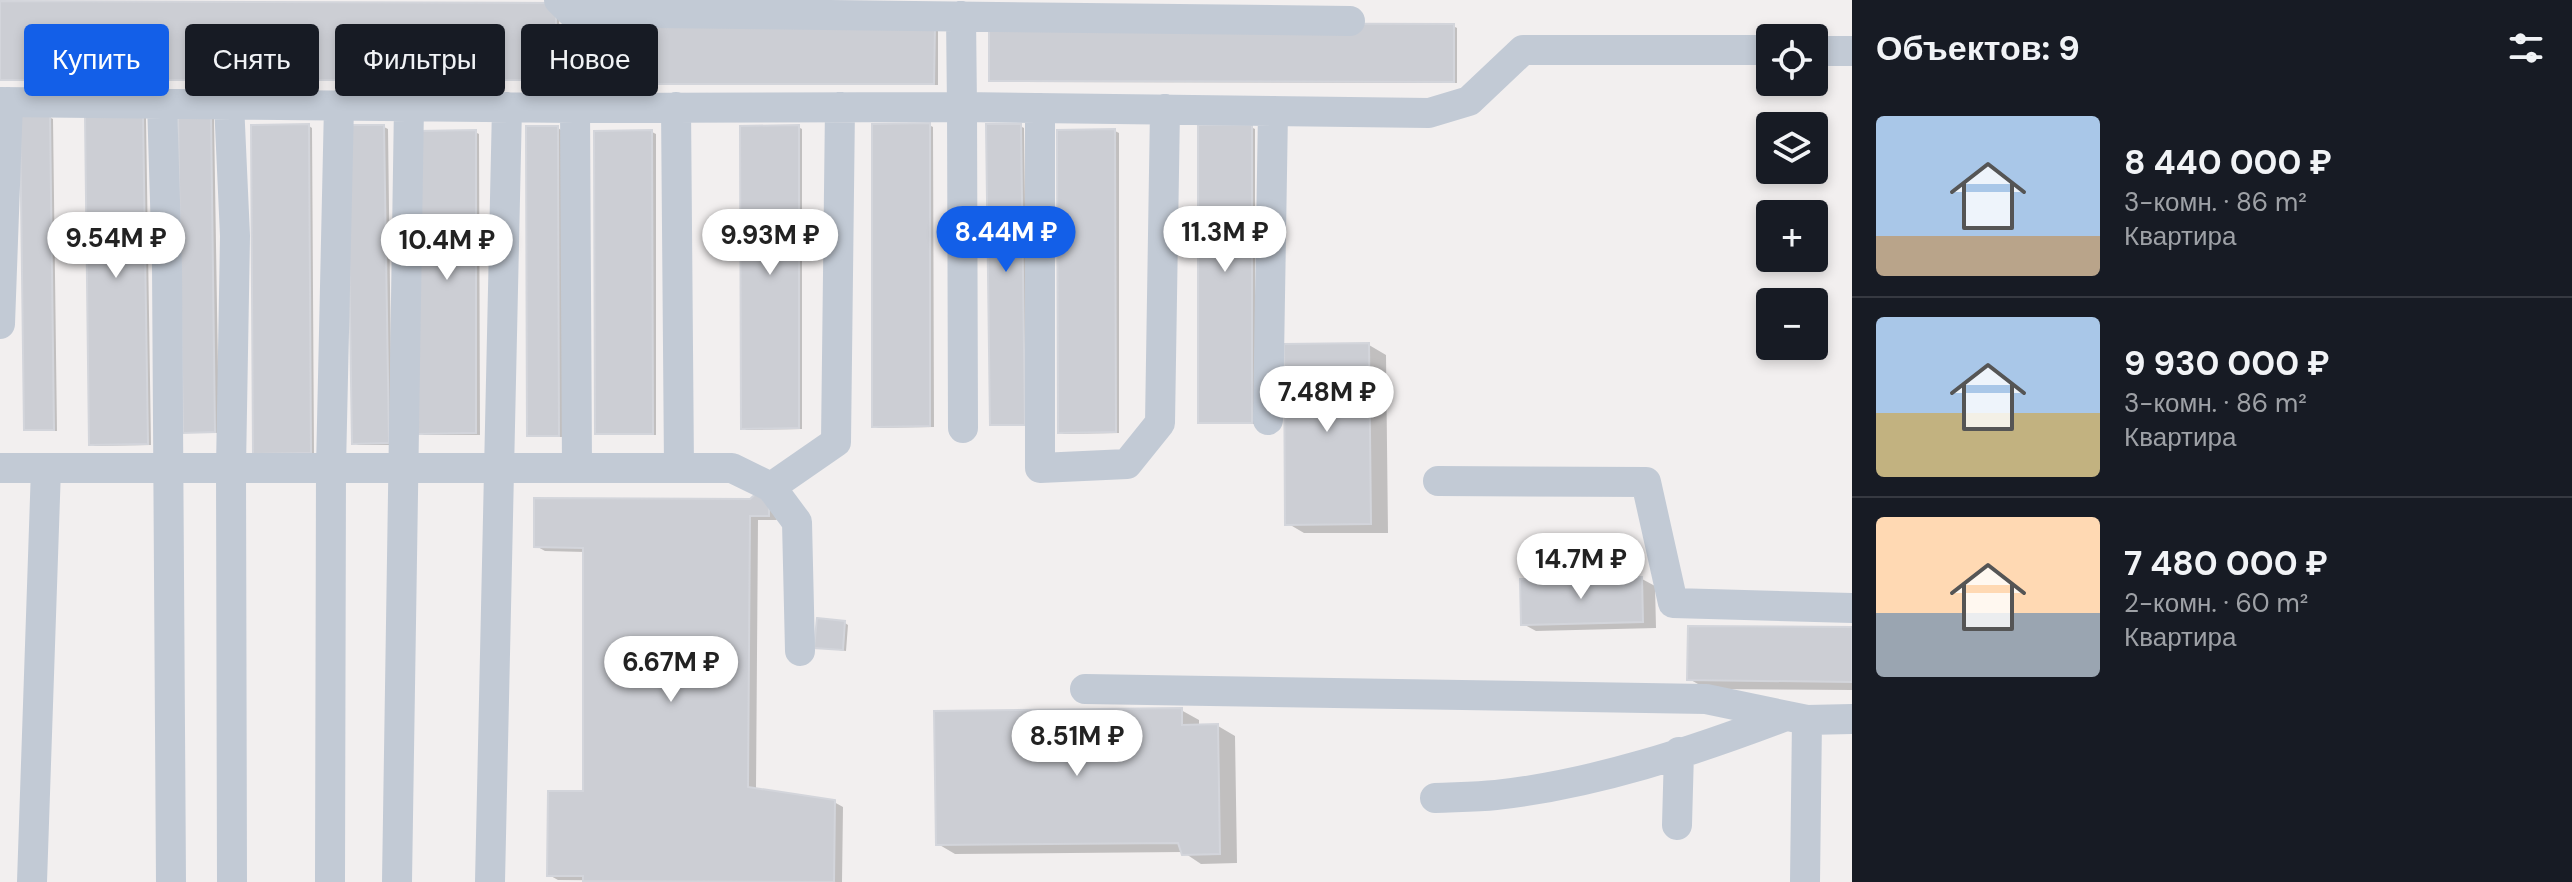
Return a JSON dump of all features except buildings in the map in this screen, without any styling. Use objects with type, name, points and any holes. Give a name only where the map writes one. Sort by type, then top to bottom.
[{"type":"street","points":[[577,468],[575,108],[568,6],[961,16],[1350,21]]},
{"type":"street","points":[[961,16],[963,428]]},
{"type":"street","points":[[0,324],[4,102],[1429,113],[1469,101],[1523,50],[1756,50]]},
{"type":"street","points":[[1828,51],[1852,51]]},
{"type":"street","points":[[162,102],[167,267],[171,882]]},
{"type":"street","points":[[229,103],[235,236],[231,468],[232,882]]},
{"type":"street","points":[[330,882],[331,468],[339,105]]},
{"type":"street","points":[[397,882],[409,105]]},
{"type":"street","points":[[490,882],[507,107]]},
{"type":"street","points":[[676,107],[679,468]]},
{"type":"street","points":[[771,487],[836,442],[840,107]]},
{"type":"street","points":[[1040,108],[1040,468],[1127,464],[1160,423],[1165,109]]},
{"type":"street","points":[[1268,420],[1273,111]]},
{"type":"street","points":[[0,468],[732,468],[771,487],[797,522],[800,651]]},
{"type":"street","points":[[32,882],[46,468]]},
{"type":"street","points":[[1438,481],[1646,482],[1673,603],[1852,608]]},
{"type":"street","points":[[1085,689],[1706,699],[1797,718],[1852,719]]},
{"type":"street","points":[[1435,798],[1495,795],[1558,785],[1797,718]]},
{"type":"street","points":[[1797,718],[1805,882]]},
{"type":"street","points":[[1677,825],[1679,752]]}]
